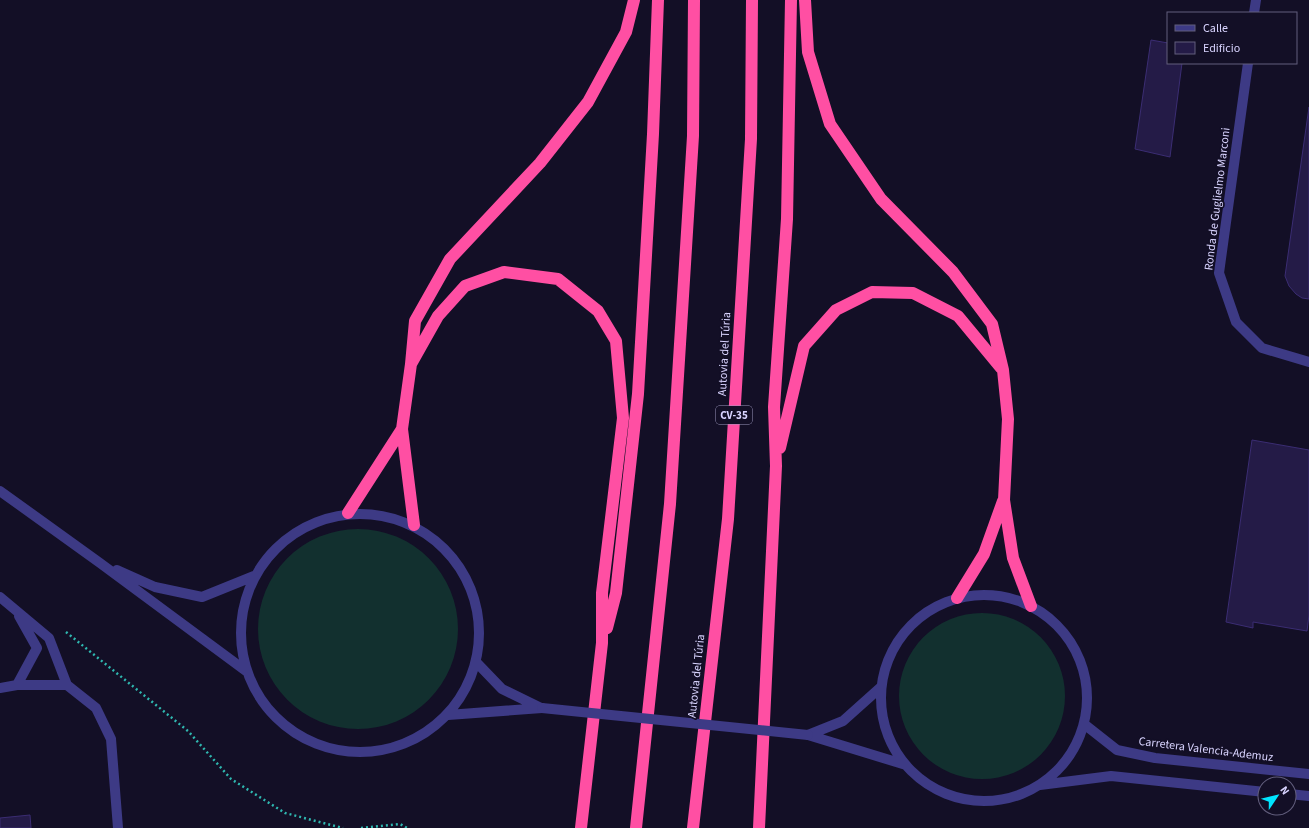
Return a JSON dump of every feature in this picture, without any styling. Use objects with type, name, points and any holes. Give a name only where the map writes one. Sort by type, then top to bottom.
[{"type":"highway","points":[[414,525],[402,429],[415,321],[450,259],[540,163],[588,102],[626,32],[634,0]]},
{"type":"highway","points":[[602,642],[616,593],[638,394],[653,126],[658,0]]},
{"type":"highway","points":[[636,828],[670,504],[693,136],[694,0]]},
{"type":"highway","name":"Autovia del Túria","points":[[693,828],[728,519],[751,139],[752,0]]},
{"type":"highway","points":[[759,828],[776,466],[774,407],[787,219],[791,0]]},
{"type":"highway","points":[[805,0],[808,52],[830,124],[881,199],[954,272],[992,324],[1003,370],[1008,419],[1004,500],[1013,558],[1031,606]]},
{"type":"highway","points":[[411,364],[438,316],[465,286],[504,272],[558,279],[598,311],[616,341],[623,418],[602,593],[602,642],[582,828]]},
{"type":"highway","points":[[776,466],[804,346],[836,310],[872,292],[913,293],[958,316],[1003,370]]},
{"type":"highway","points":[[348,513],[402,429]]},
{"type":"highway","points":[[957,598],[984,554],[1004,500]]},
{"type":"street","points":[[1254,12],[1256,0]]},
{"type":"street","name":"Ronda de Guglielmo Marconi","points":[[1248,64],[1219,273],[1236,322],[1262,348],[1309,362]]},
{"type":"street","points":[[0,491],[246,671]]},
{"type":"street","points":[[348,513],[382,514],[414,525],[447,549],[469,583],[480,622],[477,663],[466,691],[448,715],[416,740],[376,752],[335,751],[297,735],[266,708],[246,671],[240,639],[242,613],[243,606],[254,576],[278,545],[310,523],[348,513]]},
{"type":"street","points":[[100,563],[155,587],[202,597],[254,576]]},
{"type":"street","points":[[982,595],[1007,598],[1031,606],[1059,627],[1078,656],[1087,690],[1084,724],[1075,748],[1060,769],[1040,785],[1014,798],[984,802],[955,797],[928,785],[906,765],[891,742],[882,715],[881,687],[889,657],[906,631],[929,611],[957,598],[982,595]]},
{"type":"street","points":[[0,597],[49,638],[67,685],[96,708],[111,739],[118,828]]},
{"type":"street","points":[[16,609],[37,648],[17,685]]},
{"type":"street","points":[[477,663],[502,689],[542,708]]},
{"type":"street","points":[[0,688],[17,685],[67,685]]},
{"type":"street","points":[[808,735],[843,721],[881,687]]},
{"type":"street","points":[[448,715],[542,708],[808,735],[906,765]]},
{"type":"street","name":"Carretera Valencia-Ademuz","points":[[1084,724],[1117,750],[1155,758],[1309,774]]},
{"type":"street","points":[[1040,785],[1111,776],[1257,791]]},
{"type":"street","points":[[1297,795],[1309,796]]},
{"type":"path","points":[[62,629],[188,731],[231,780],[285,813],[343,828]]},
{"type":"path","points":[[361,828],[400,824],[407,828]]},
{"type":"green space","points":[[348,529],[368,529],[387,533],[405,541],[429,558],[441,573],[454,600],[458,619],[458,639],[454,658],[441,685],[429,700],[414,712],[387,725],[368,729],[348,729],[329,725],[311,717],[287,700],[275,685],[262,658],[258,639],[258,619],[262,600],[270,582],[287,558],[302,546],[329,533]]},
{"type":"green space","points":[[982,613],[1006,617],[1021,623],[1034,632],[1046,644],[1055,657],[1061,672],[1065,696],[1061,720],[1055,735],[1046,748],[1034,760],[1021,769],[1006,775],[982,779],[958,775],[943,769],[930,760],[918,748],[909,735],[903,720],[899,696],[903,672],[909,657],[918,644],[930,632],[943,623],[958,617]]},
{"type":"building","points":[[1151,40],[1167,43],[1167,64],[1182,64],[1170,157],[1135,149]]},
{"type":"building","points":[[1309,107],[1309,299],[1302,298],[1296,294],[1289,286],[1285,276]]},
{"type":"building","points":[[1252,440],[1309,450],[1309,615],[1307,631],[1253,622],[1253,628],[1226,622]]},
{"type":"building","points":[[30,815],[31,828],[0,828],[0,818]]}]
